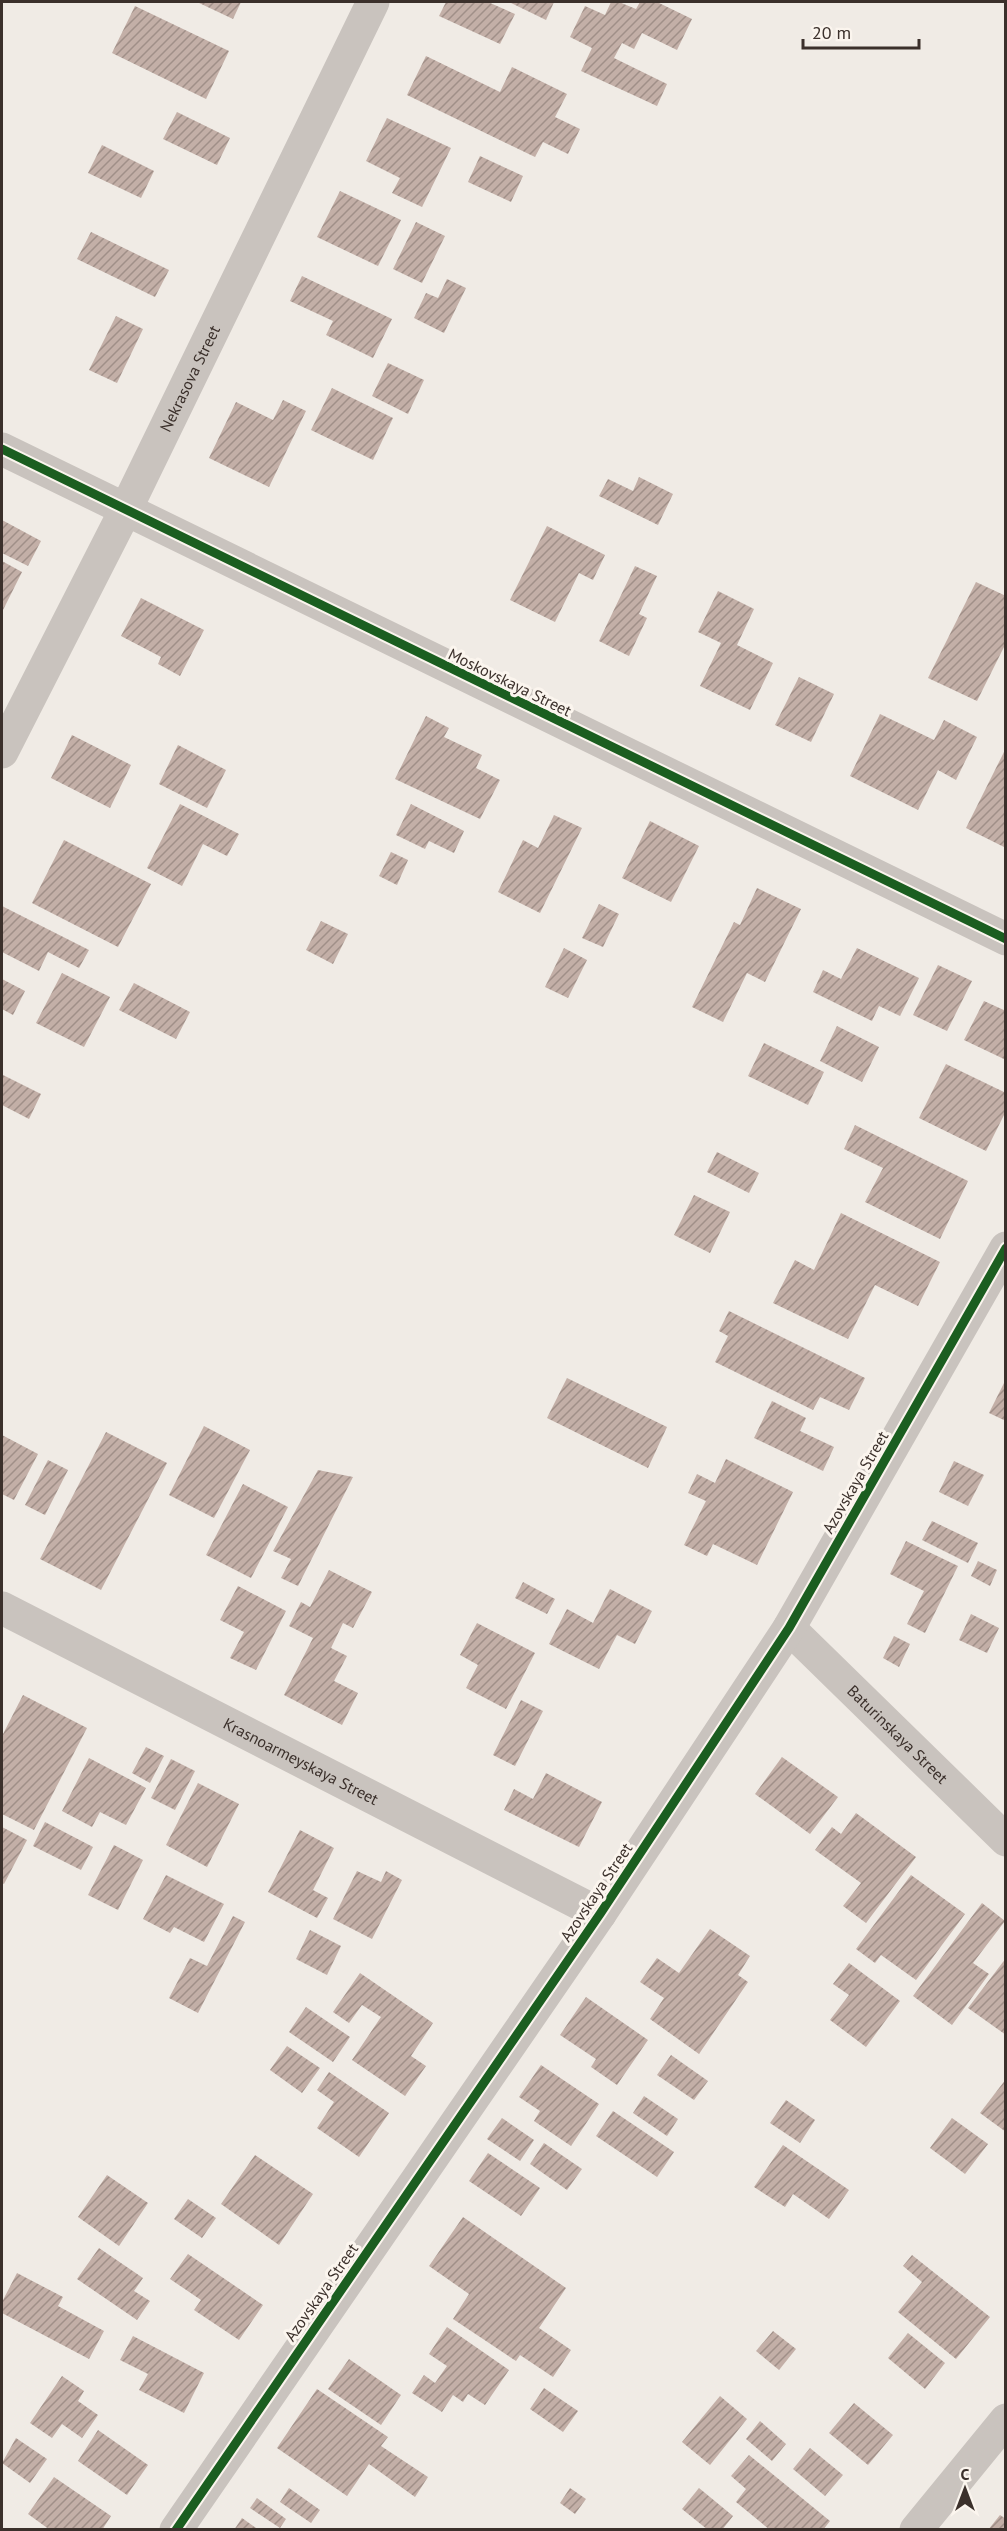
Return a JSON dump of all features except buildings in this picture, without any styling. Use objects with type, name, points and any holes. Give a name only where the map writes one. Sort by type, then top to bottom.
[{"type":"street","name":"Nekrasova Street","points":[[2,752],[125,511],[373,2]]},
{"type":"street","name":"Moskovskaya Street","points":[[2,449],[1005,939]]},
{"type":"street","name":"Azovskaya Street","points":[[176,2529],[600,1914],[789,1628],[1005,1248]]},
{"type":"street","name":"Krasnoarmeyskaya Street","points":[[2,1608],[600,1914]]},
{"type":"street","name":"Baturinskaya Street","points":[[789,1628],[1005,1840]]},
{"type":"street","points":[[916,2529],[1005,2420]]},
{"type":"cycle path","points":[[2,449],[1006,939]]},
{"type":"cycle path","points":[[176,2530],[600,1914],[789,1628],[1006,1248]]}]
